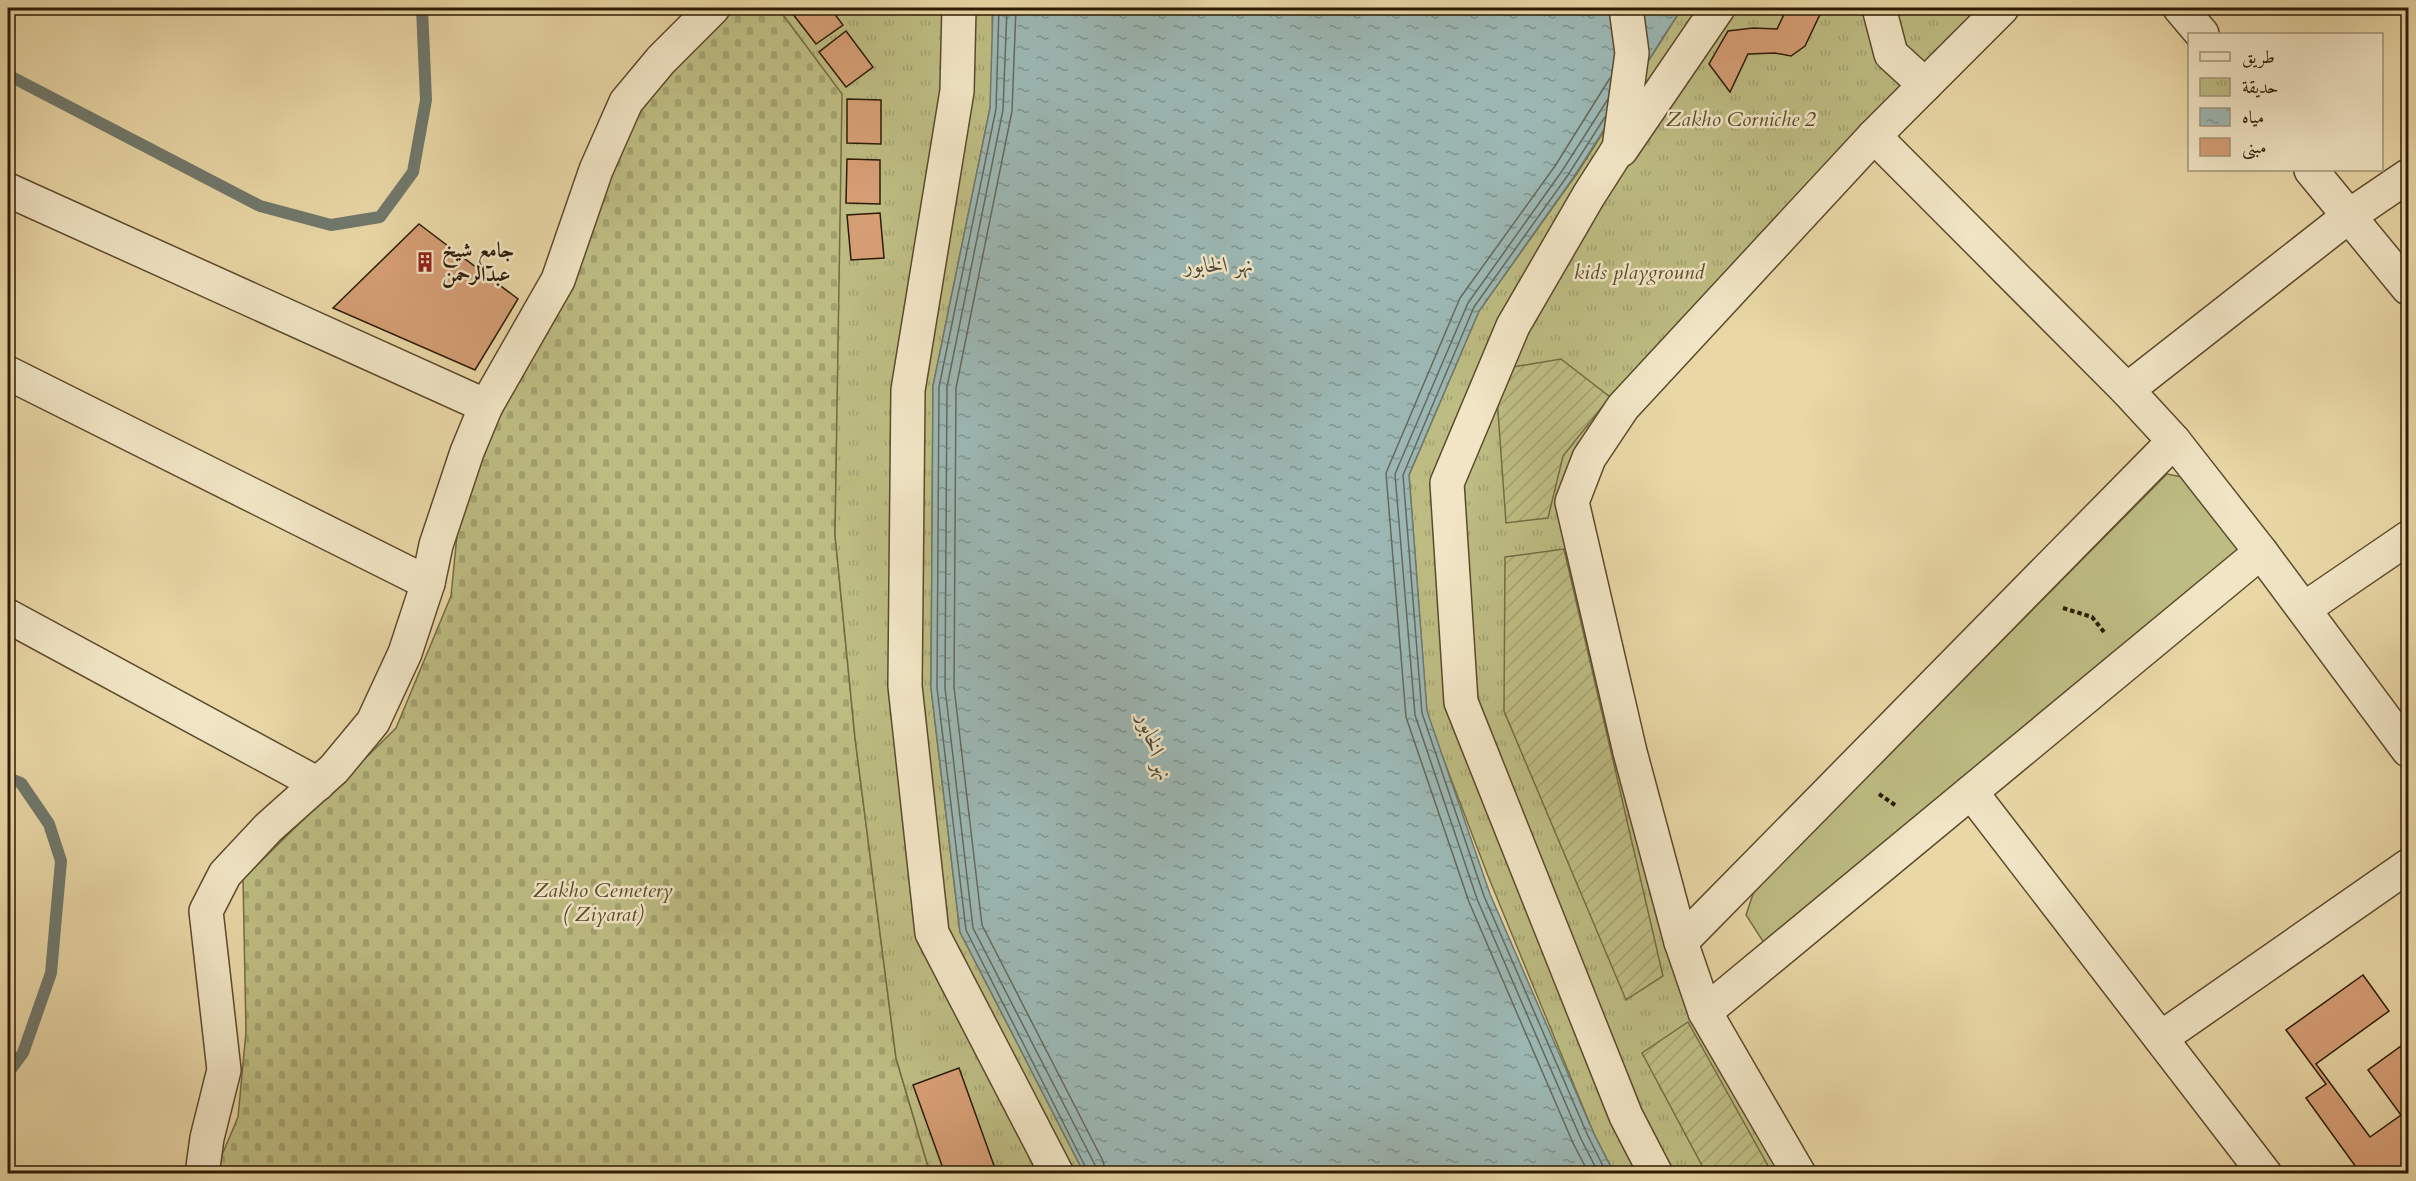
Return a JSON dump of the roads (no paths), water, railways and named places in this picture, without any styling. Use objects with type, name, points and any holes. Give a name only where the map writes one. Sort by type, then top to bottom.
[{"type":"street","points":[[201,1173],[224,1070],[207,910],[225,873],[268,828],[334,769],[373,722],[405,653],[428,583],[436,545],[467,453],[486,406],[558,280],[596,170],[626,102],[661,60],[713,8]]},
{"type":"street","points":[[959,8],[957,91],[908,390],[905,686],[932,933],[1057,1173]]},
{"type":"street","points":[[1626,8],[1632,53],[1619,148],[1589,195],[1514,326],[1447,483],[1461,702],[1626,1116],[1656,1173]]},
{"type":"street","points":[[1589,195],[1663,92],[1718,8]]},
{"type":"street","points":[[1879,8],[1891,54],[1925,85]]},
{"type":"street","points":[[1799,1173],[1705,1012],[1681,942],[1630,752],[1572,502],[1589,458],[1623,407],[1874,136],[2002,8]]},
{"type":"street","points":[[2180,8],[2201,33]]},
{"type":"street","points":[[1874,136],[2127,390],[2174,441],[2261,552],[2409,750]]},
{"type":"street","points":[[2312,171],[2409,288]]},
{"type":"street","points":[[2127,390],[2349,216],[2409,176]]},
{"type":"street","points":[[8,190],[486,406]]},
{"type":"street","points":[[8,373],[428,583]]},
{"type":"street","points":[[1681,942],[2174,441]]},
{"type":"street","points":[[2304,609],[2409,538]]},
{"type":"street","points":[[1705,1012],[2261,552]]},
{"type":"street","points":[[8,616],[318,784]]},
{"type":"street","points":[[1971,792],[2265,1173]]},
{"type":"street","points":[[2161,1038],[2409,866]]},
{"type":"water","name":"نهر الخابور","points":[[993,8],[1682,8],[1573,178],[1479,311],[1409,475],[1427,711],[1490,894],[1594,1134],[1614,1173],[1084,1173],[960,932],[931,688],[933,386],[990,108]]},
{"type":"waterway","points":[[8,75],[260,206],[331,225],[380,217],[413,172],[426,100],[422,8]]},
{"type":"waterway","points":[[8,778],[21,783],[49,824],[61,861],[51,973],[23,1053],[8,1073]]},
{"type":"place","name":"جامع شيخ عبدالرحمن","points":[[425,262]]},
{"type":"park label","name":"Zakho Corniche 2","points":[[1741,119]]},
{"type":"park label","name":"kids playground","points":[[1639,272]]},
{"type":"park label","name":"Zakho Cemetery ( Ziyarat)","points":[[603,902]]}]
